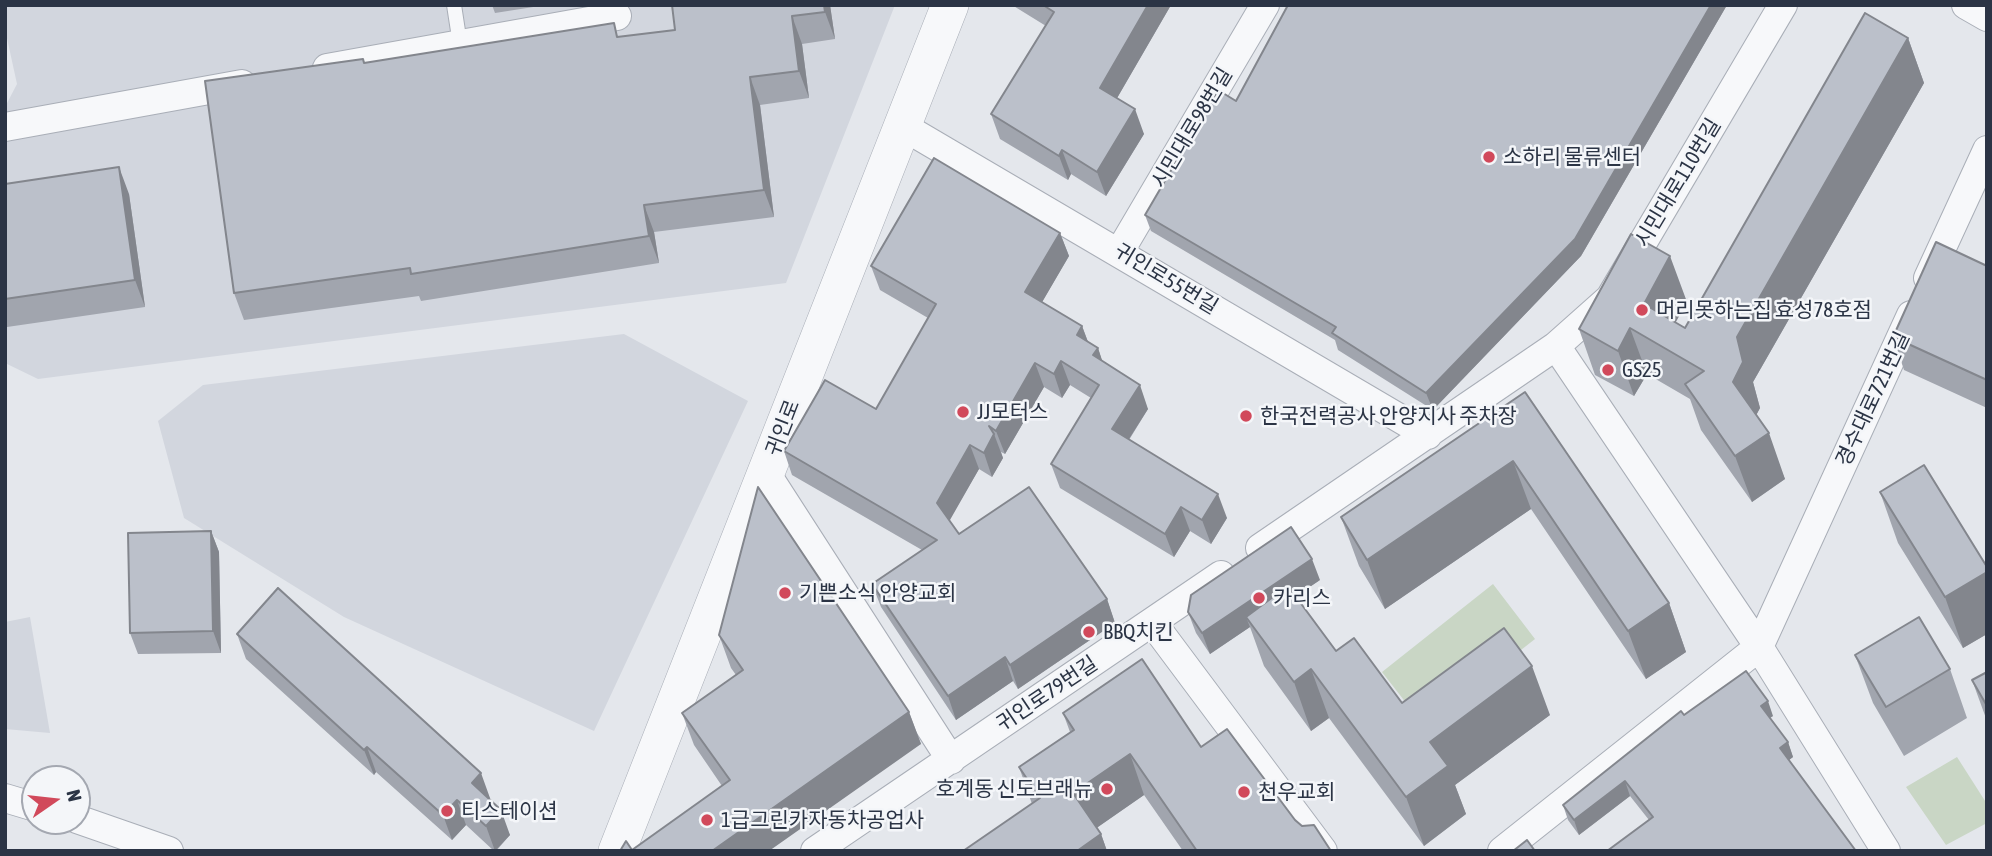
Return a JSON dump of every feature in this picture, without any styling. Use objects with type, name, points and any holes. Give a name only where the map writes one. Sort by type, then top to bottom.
[{"type":"street","name":"귀인로","points":[[617,851],[854,243],[904,127],[950,5]]},
{"type":"street","name":"시민대로98번길","points":[[1120,251],[1265,5]]},
{"type":"street","name":"시민대로110번길","points":[[1556,346],[1609,298],[1783,5]]},
{"type":"street","points":[[1966,5],[1987,17]]},
{"type":"street","points":[[5,127],[617,16]]},
{"type":"street","name":"귀인로55번길","points":[[904,127],[1120,251],[1428,435]]},
{"type":"street","name":"경수대로721번길","points":[[1759,647],[1987,150]]},
{"type":"street","points":[[1556,346],[1759,647],[1886,851]]},
{"type":"street","name":"귀인로79번길","points":[[815,851],[1556,346]]},
{"type":"street","points":[[766,473],[951,760]]},
{"type":"street","points":[[1152,622],[1323,851]]},
{"type":"street","points":[[1502,851],[1759,647]]},
{"type":"street","points":[[91,824],[169,851]]},
{"type":"lane","points":[[454,5],[460,44]]},
{"type":"shaded area","points":[[5,5],[895,5],[786,283],[38,379],[5,363],[5,107],[17,84],[5,29]]},
{"type":"shaded area","points":[[624,334],[748,401],[594,731],[344,617],[184,518],[158,421],[203,385]]},
{"type":"shaded area","points":[[30,617],[50,733],[5,729],[5,622]]},
{"type":"green space","points":[[1493,584],[1535,639],[1424,726],[1382,672]]},
{"type":"green space","points":[[1957,757],[1987,804],[1987,823],[1946,845],[1906,787]]},
{"type":"building","points":[[672,5],[824,5],[825,12],[792,16],[799,71],[750,77],[764,190],[644,205],[649,236],[411,274],[410,268],[234,293],[205,81],[363,59],[364,63],[614,23],[617,37],[675,30]]},
{"type":"building","points":[[1043,5],[1148,5],[1100,88],[1135,109],[1097,172],[1062,150],[1059,156],[991,114],[1054,12]]},
{"type":"building","name":"소하리 물류센터","points":[[1288,5],[1711,5],[1575,239],[1426,393],[1332,333],[1336,327],[1145,215],[1218,90],[1236,101]]},
{"type":"building","points":[[1865,13],[1908,38],[1737,337],[1743,362],[1733,382],[1769,433],[1735,456],[1685,384],[1704,371],[1630,328],[1618,351],[1579,329],[1631,234],[1670,256],[1644,304],[1685,328]]},
{"type":"building","points":[[934,158],[1060,233],[1025,292],[1082,326],[1077,335],[1098,348],[1093,355],[1140,385],[1112,429],[1218,494],[1202,520],[1181,507],[1165,534],[1051,464],[1099,385],[1061,361],[1054,374],[1035,363],[996,431],[989,426],[994,434],[984,453],[970,445],[937,503],[959,534],[1029,487],[1107,599],[1010,665],[1005,657],[948,696],[872,584],[937,540],[784,451],[825,380],[876,409],[936,304],[871,266]]},
{"type":"building","points":[[119,167],[135,280],[5,299],[5,184]]},
{"type":"building","points":[[1936,242],[1987,266],[1987,380],[1893,337]]},
{"type":"building","points":[[1525,392],[1669,603],[1628,631],[1513,461],[1367,560],[1341,517]]},
{"type":"building","points":[[1924,465],[1987,567],[1987,572],[1945,597],[1880,492]]},
{"type":"building","points":[[758,487],[909,712],[712,851],[620,851],[626,841],[632,850],[730,780],[682,713],[743,670],[719,635]]},
{"type":"building","points":[[1291,527],[1312,559],[1202,633],[1188,612],[1191,595]]},
{"type":"building","points":[[211,531],[213,631],[130,633],[128,533]]},
{"type":"building","points":[[1288,586],[1336,651],[1354,638],[1402,703],[1504,628],[1532,666],[1430,742],[1448,766],[1406,797],[1311,669],[1294,682],[1246,617]]},
{"type":"building","points":[[278,588],[481,773],[472,783],[501,810],[486,826],[457,800],[443,815],[367,747],[364,750],[237,634]]},
{"type":"building","points":[[1919,617],[1950,669],[1886,707],[1855,655]]},
{"type":"building","points":[[1142,659],[1201,747],[1227,729],[1295,820],[1302,826],[1314,825],[1331,851],[1197,851],[1130,754],[1073,793],[1101,834],[1077,851],[963,851],[1040,798],[1019,767],[1074,730],[1063,713]]},
{"type":"building","points":[[1746,671],[1768,701],[1761,706],[1788,742],[1780,748],[1856,851],[1607,851],[1653,817],[1625,781],[1574,820],[1563,805],[1681,711],[1684,715]]},
{"type":"building","points":[[1987,672],[1987,706],[1972,680]]},
{"type":"building","points":[[1527,840],[1535,851],[1513,851]]},
{"type":"place","name":"소하리 물류센터","points":[[1489,157]]},
{"type":"place","name":"머리못하는집 효성78호점","points":[[1642,310]]},
{"type":"place","name":"GS25","points":[[1608,370]]},
{"type":"place","name":"JJ모터스","points":[[963,412]]},
{"type":"place","name":"한국전력공사 안양지사 주차장","points":[[1246,416]]},
{"type":"place","name":"기쁜소식 안양교회","points":[[785,593]]},
{"type":"place","name":"카리스","points":[[1259,598]]},
{"type":"place","name":"BBQ치킨","points":[[1089,632]]},
{"type":"place","name":"호계동 신도브래뉴","points":[[1107,789]]},
{"type":"place","name":"천우교회","points":[[1244,792]]},
{"type":"place","name":"티스테이션","points":[[447,811]]},
{"type":"place","name":"1급그린카자동차공업사","points":[[707,820]]}]
